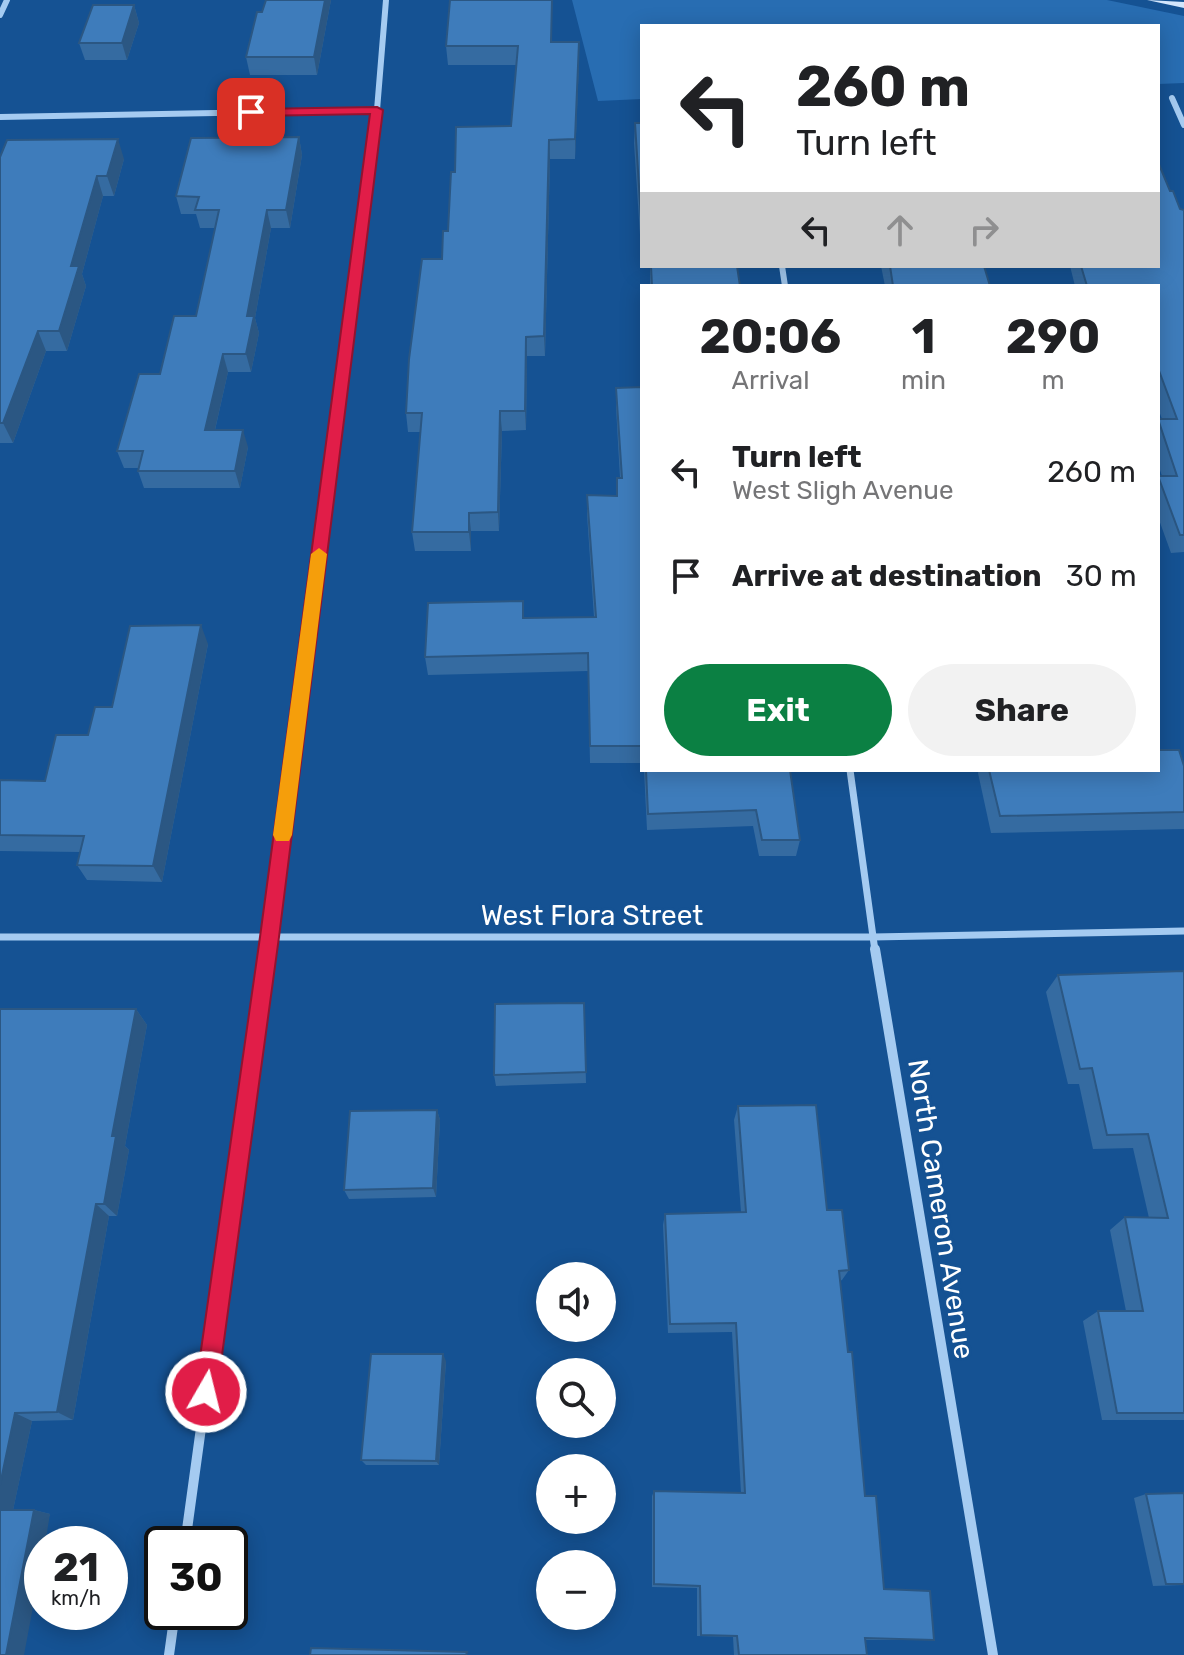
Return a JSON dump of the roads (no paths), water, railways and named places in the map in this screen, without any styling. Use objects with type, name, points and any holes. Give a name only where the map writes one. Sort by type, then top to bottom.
[{"type":"main road","points":[[1152,0],[1184,5]]},
{"type":"street","points":[[0,15],[7,0]]},
{"type":"street","points":[[187,1526],[269,937],[377,110],[386,0]]},
{"type":"street","points":[[1172,98],[1184,125]]},
{"type":"street","points":[[0,117],[377,110]]},
{"type":"street","name":"North Cameron Avenue","points":[[850,772],[873,937],[993,1655]]},
{"type":"street","name":"West Flora Street","points":[[0,937],[873,937],[1184,931]]},
{"type":"street","points":[[169,1655],[172,1630]]}]
